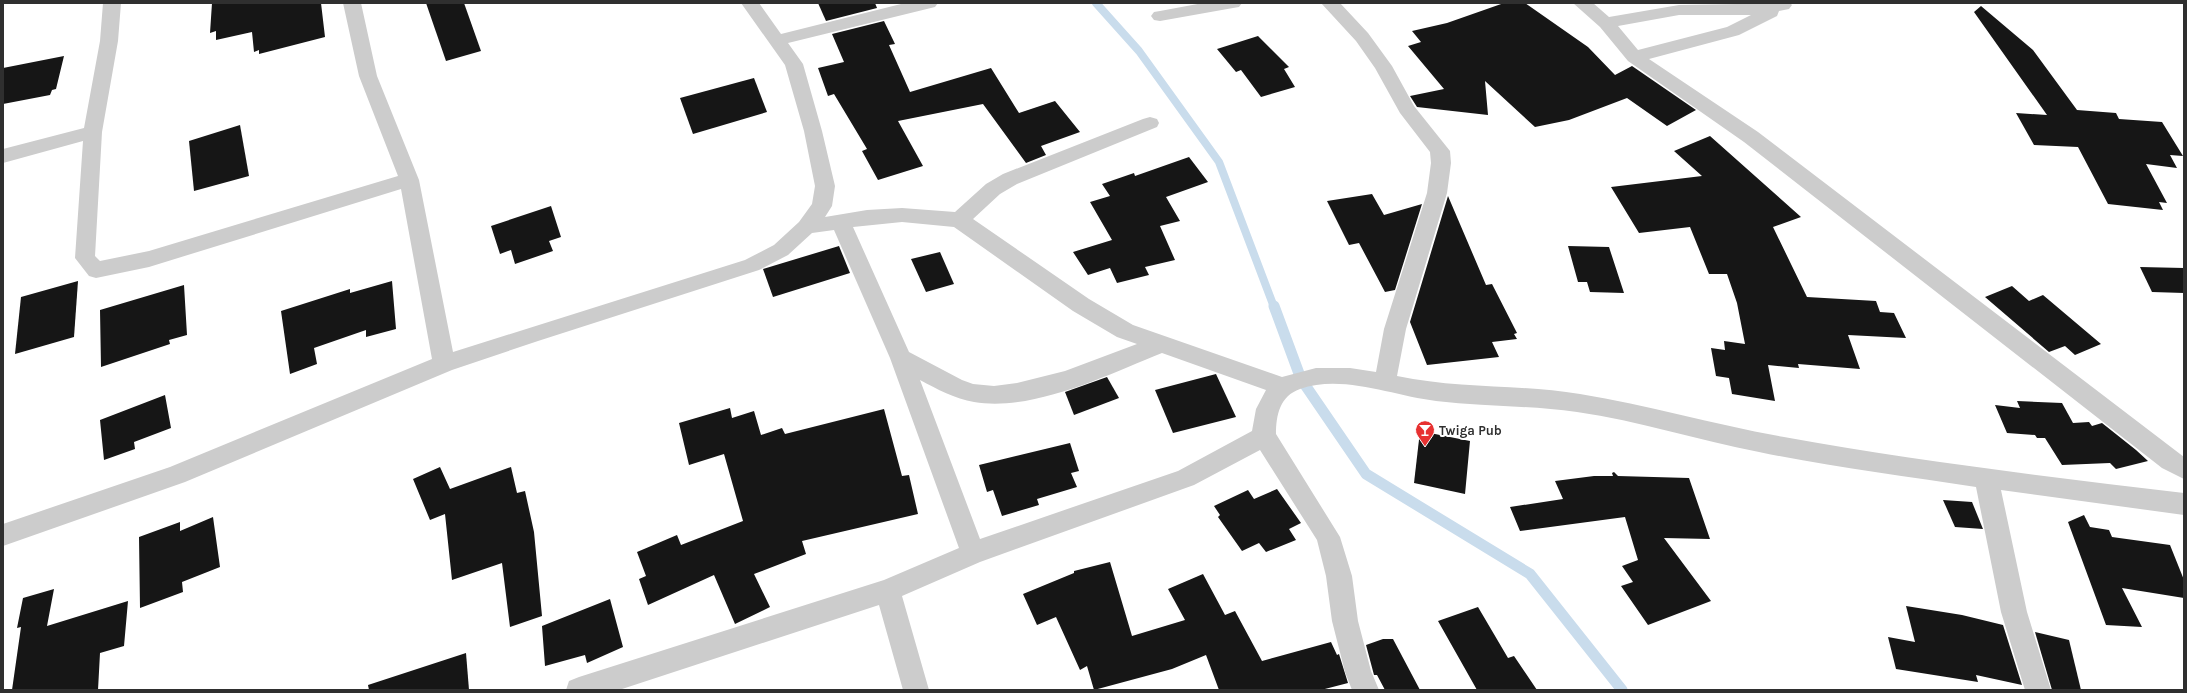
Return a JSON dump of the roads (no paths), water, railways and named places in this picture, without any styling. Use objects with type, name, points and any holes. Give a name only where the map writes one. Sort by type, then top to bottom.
[{"type":"street","points":[[112,3],[109,41],[93,132],[85,258],[96,270],[149,258],[409,180]]},
{"type":"street","points":[[352,3],[368,76],[409,180],[444,364]]},
{"type":"street","points":[[3,535],[177,475],[444,364],[532,334],[752,264],[781,250],[806,227],[822,206],[825,186],[794,64],[750,3]]},
{"type":"street","points":[[778,40],[861,18],[929,3]]},
{"type":"street","points":[[1160,16],[1233,3]]},
{"type":"street","points":[[1330,3],[1362,37],[1383,66],[1407,109],[1440,151],[1442,163],[1437,193],[1396,329],[1385,382]]},
{"type":"street","points":[[1582,3],[1606,23],[1634,57],[1751,137],[2012,340],[2184,469]]},
{"type":"street","points":[[1606,23],[1679,10],[1755,10],[1787,4]]},
{"type":"street","points":[[1634,57],[1693,44],[1733,31],[1787,4]]},
{"type":"street","points":[[959,220],[993,188],[1010,179],[1150,123]]},
{"type":"street","points":[[3,156],[93,132]]},
{"type":"street","points":[[806,227],[840,221],[902,215],[959,220],[1102,319],[1125,331],[1282,386]]},
{"type":"street","points":[[840,221],[901,358],[973,553]]},
{"type":"street","points":[[901,358],[956,387],[973,393],[1000,394],[1032,390],[1070,379],[1160,344]]},
{"type":"street","points":[[1366,690],[1358,672],[1345,621],[1339,576],[1328,537],[1264,436],[1264,422],[1267,408],[1282,386],[1301,379],[1324,376],[1360,377],[1431,392],[1578,402],[1782,447],[1986,478],[2184,504]]},
{"type":"street","points":[[579,690],[888,590],[973,553],[1186,478],[1264,436]]},
{"type":"street","points":[[1986,478],[2009,588],[2030,670],[2038,690]]},
{"type":"street","points":[[888,590],[916,690]]},
{"type":"waterway","points":[[1096,3],[1139,51],[1219,162],[1274,307]]},
{"type":"waterway","points":[[1274,306],[1301,379],[1366,474],[1530,574],[1622,690]]},
{"type":"place","name":"Twiga Pub","points":[[1425,447]]}]
